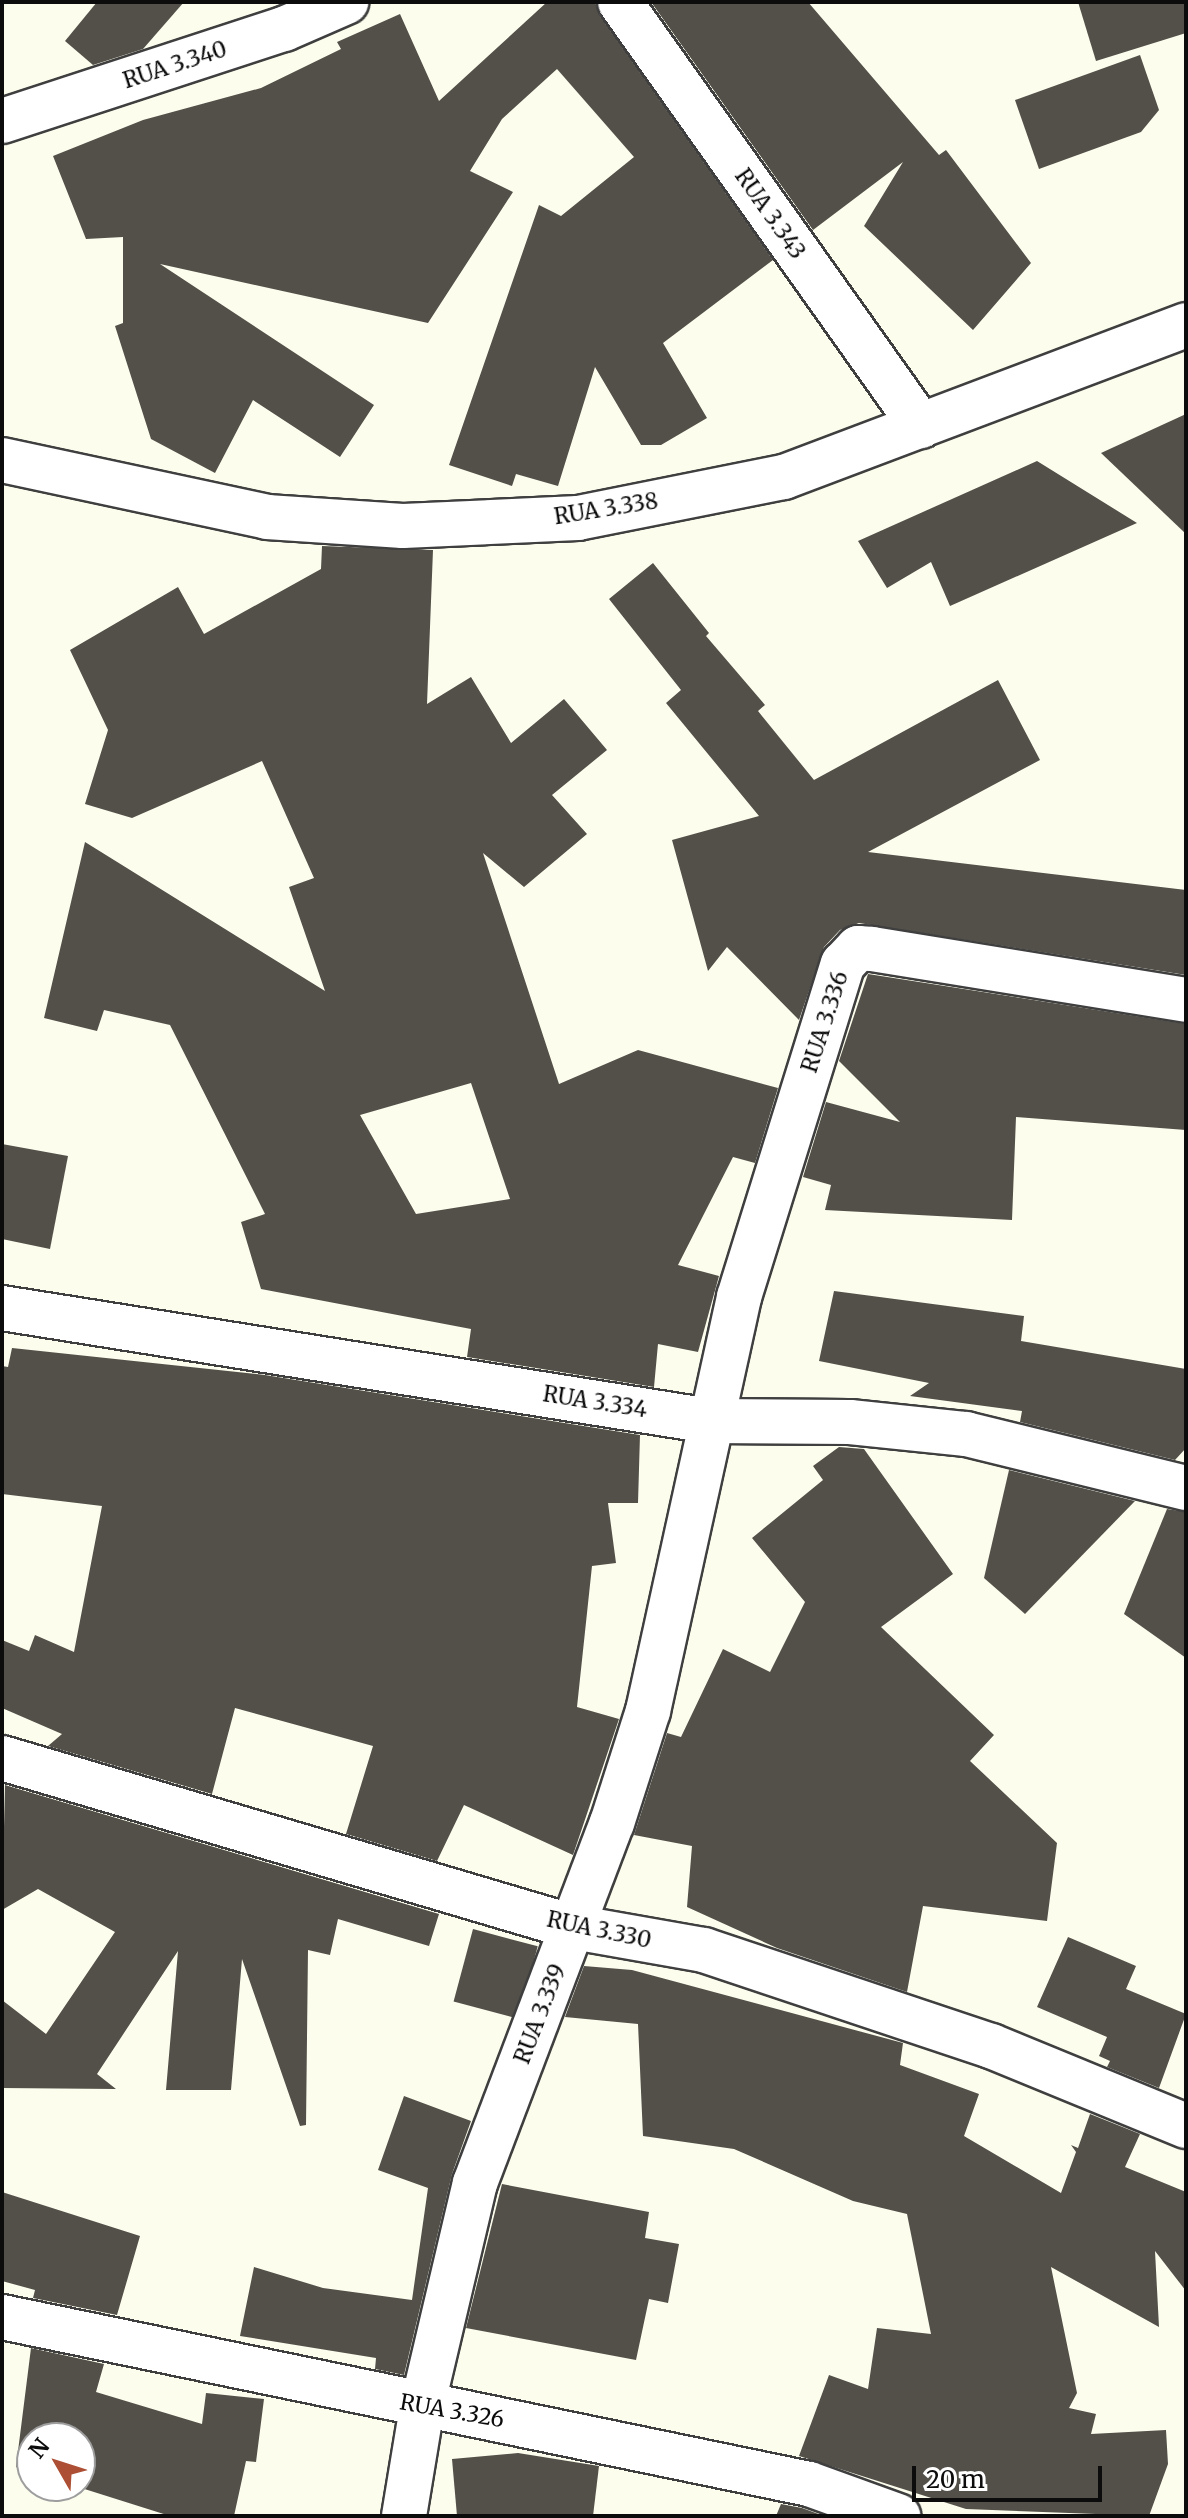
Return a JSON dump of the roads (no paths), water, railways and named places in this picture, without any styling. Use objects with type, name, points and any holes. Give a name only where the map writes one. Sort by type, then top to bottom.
[{"type":"street","name":"RUA 3.340","points":[[2,121],[284,29],[346,2]]},
{"type":"street","name":"RUA 3.343","points":[[620,2],[921,426]]},
{"type":"street","name":"RUA 3.338","points":[[2,460],[267,517],[419,525],[578,518],[784,477],[1186,325]]},
{"type":"street","name":"RUA 3.336","points":[[710,1421],[739,1297],[849,953],[872,949],[1186,1000]]},
{"type":"street","name":"RUA 3.334","points":[[2,1308],[710,1421],[850,1422],[966,1434],[1186,1488]]},
{"type":"street","name":"RUA 3.339","points":[[404,2516],[422,2407],[475,2183],[573,1927],[648,1711],[710,1421]]},
{"type":"street","name":"RUA 3.330","points":[[2,1758],[573,1927],[704,1950],[991,2046],[1186,2126]]},
{"type":"street","name":"RUA 3.326","points":[[2,2317],[422,2407],[809,2484],[898,2516]]}]
